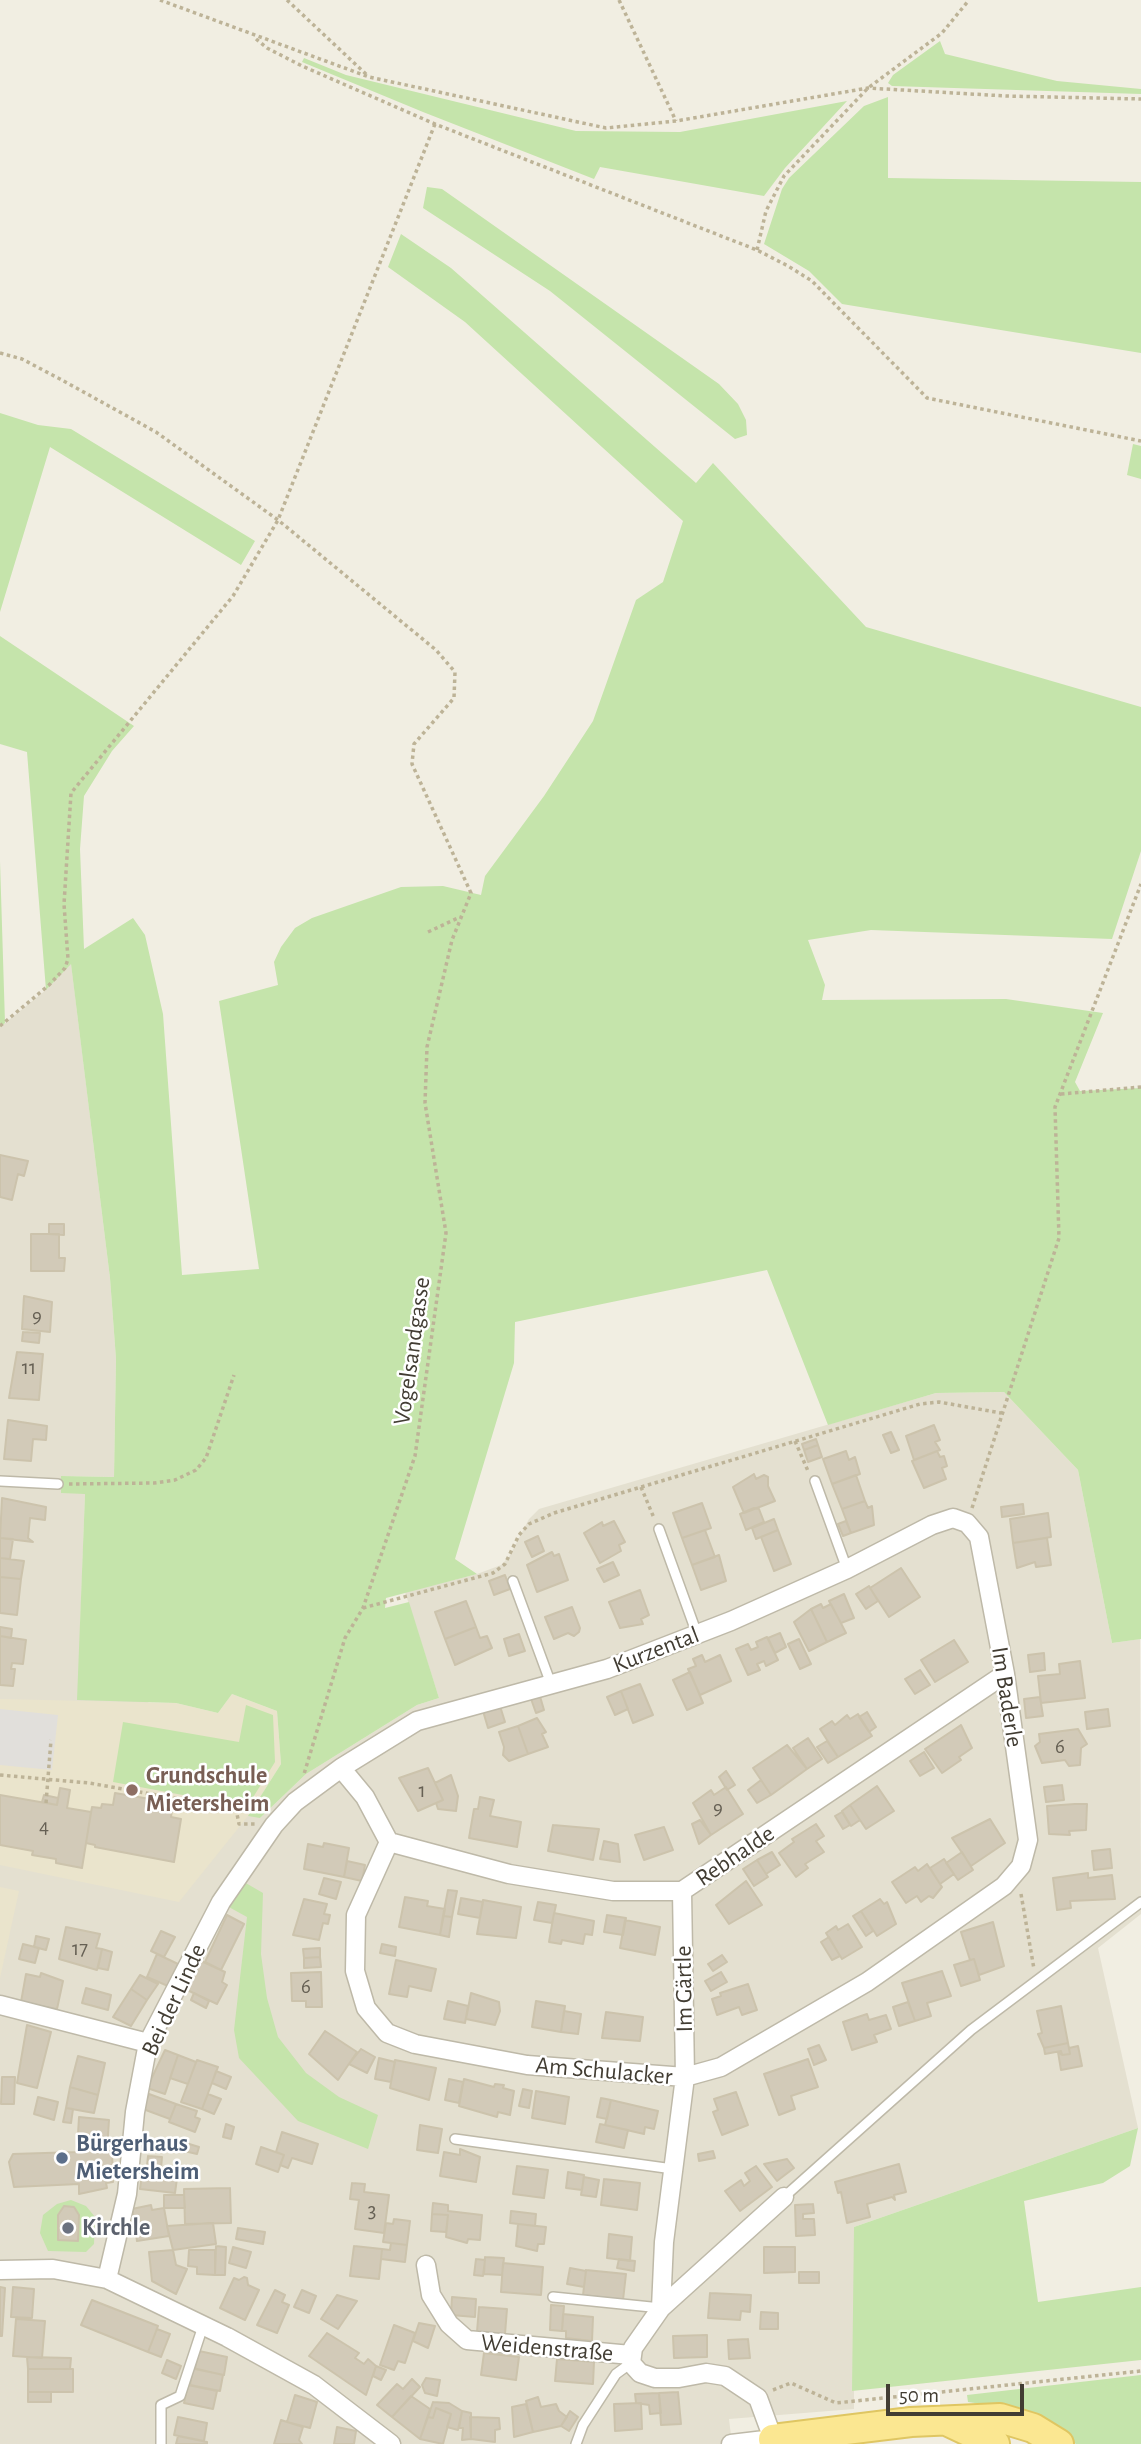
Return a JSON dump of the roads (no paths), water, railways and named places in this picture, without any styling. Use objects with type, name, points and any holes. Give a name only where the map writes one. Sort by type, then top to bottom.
[{"type":"main road","points":[[773,2439],[844,2437],[947,2421],[1000,2418],[1033,2428],[1059,2444]]},
{"type":"main road","points":[[947,2421],[996,2444]]},
{"type":"street","name":"Kurzental","points":[[341,1768],[417,1721],[607,1669],[697,1634],[847,1569],[932,1525],[953,1518],[967,1523]]},
{"type":"street","name":"Im Baderle","points":[[967,1523],[979,1537],[1005,1674],[1028,1840],[1016,1875]]},
{"type":"street","name":"Rebhalde","points":[[389,1842],[509,1874],[613,1891],[682,1891],[1005,1674]]},
{"type":"street","name":"Bei der Linde","points":[[107,2278],[127,2193],[135,2112],[148,2043],[221,1902],[274,1825],[295,1802],[341,1768]]},
{"type":"street","points":[[341,1768],[365,1797],[389,1842]]},
{"type":"street","name":"Am Schulacker","points":[[389,1842],[356,1915],[355,1971],[366,2008],[387,2033],[415,2044],[527,2065],[685,2077],[721,2067],[867,1982],[1016,1875]]},
{"type":"street","name":"Im Gärtle","points":[[661,2308],[664,2242],[685,2077],[682,1891]]},
{"type":"street","points":[[0,2005],[148,2043]]},
{"type":"street","name":"Weidenstraße","points":[[773,2439],[758,2398],[739,2382],[725,2376],[706,2373],[679,2378],[655,2378],[640,2373],[631,2359],[633,2348],[661,2308],[784,2197]]},
{"type":"street","name":"Weidenstraße","points":[[426,2265],[431,2295],[449,2324],[467,2340],[631,2359]]},
{"type":"street","points":[[0,2270],[53,2269],[107,2278],[314,2385],[391,2444]]},
{"type":"street","points":[[731,2444],[773,2439]]},
{"type":"lane","points":[[0,1481],[58,1484]]},
{"type":"lane","points":[[815,1481],[847,1569]]},
{"type":"lane","points":[[659,1530],[697,1634]]},
{"type":"lane","points":[[513,1581],[551,1684]]},
{"type":"lane","points":[[784,2197],[971,2030],[1141,1902]]},
{"type":"lane","points":[[454,2138],[673,2169]]},
{"type":"lane","points":[[553,2297],[661,2308]]},
{"type":"lane","points":[[161,2444],[162,2405],[180,2396],[203,2326]]},
{"type":"lane","points":[[576,2444],[583,2426],[616,2374],[631,2359]]},
{"type":"place","name":"Grundschule Mietersheim","points":[[132,1790]]},
{"type":"place","name":"Bürgerhaus Mietersheim","points":[[62,2158]]},
{"type":"place","name":"Kirchle","points":[[68,2228]]}]
